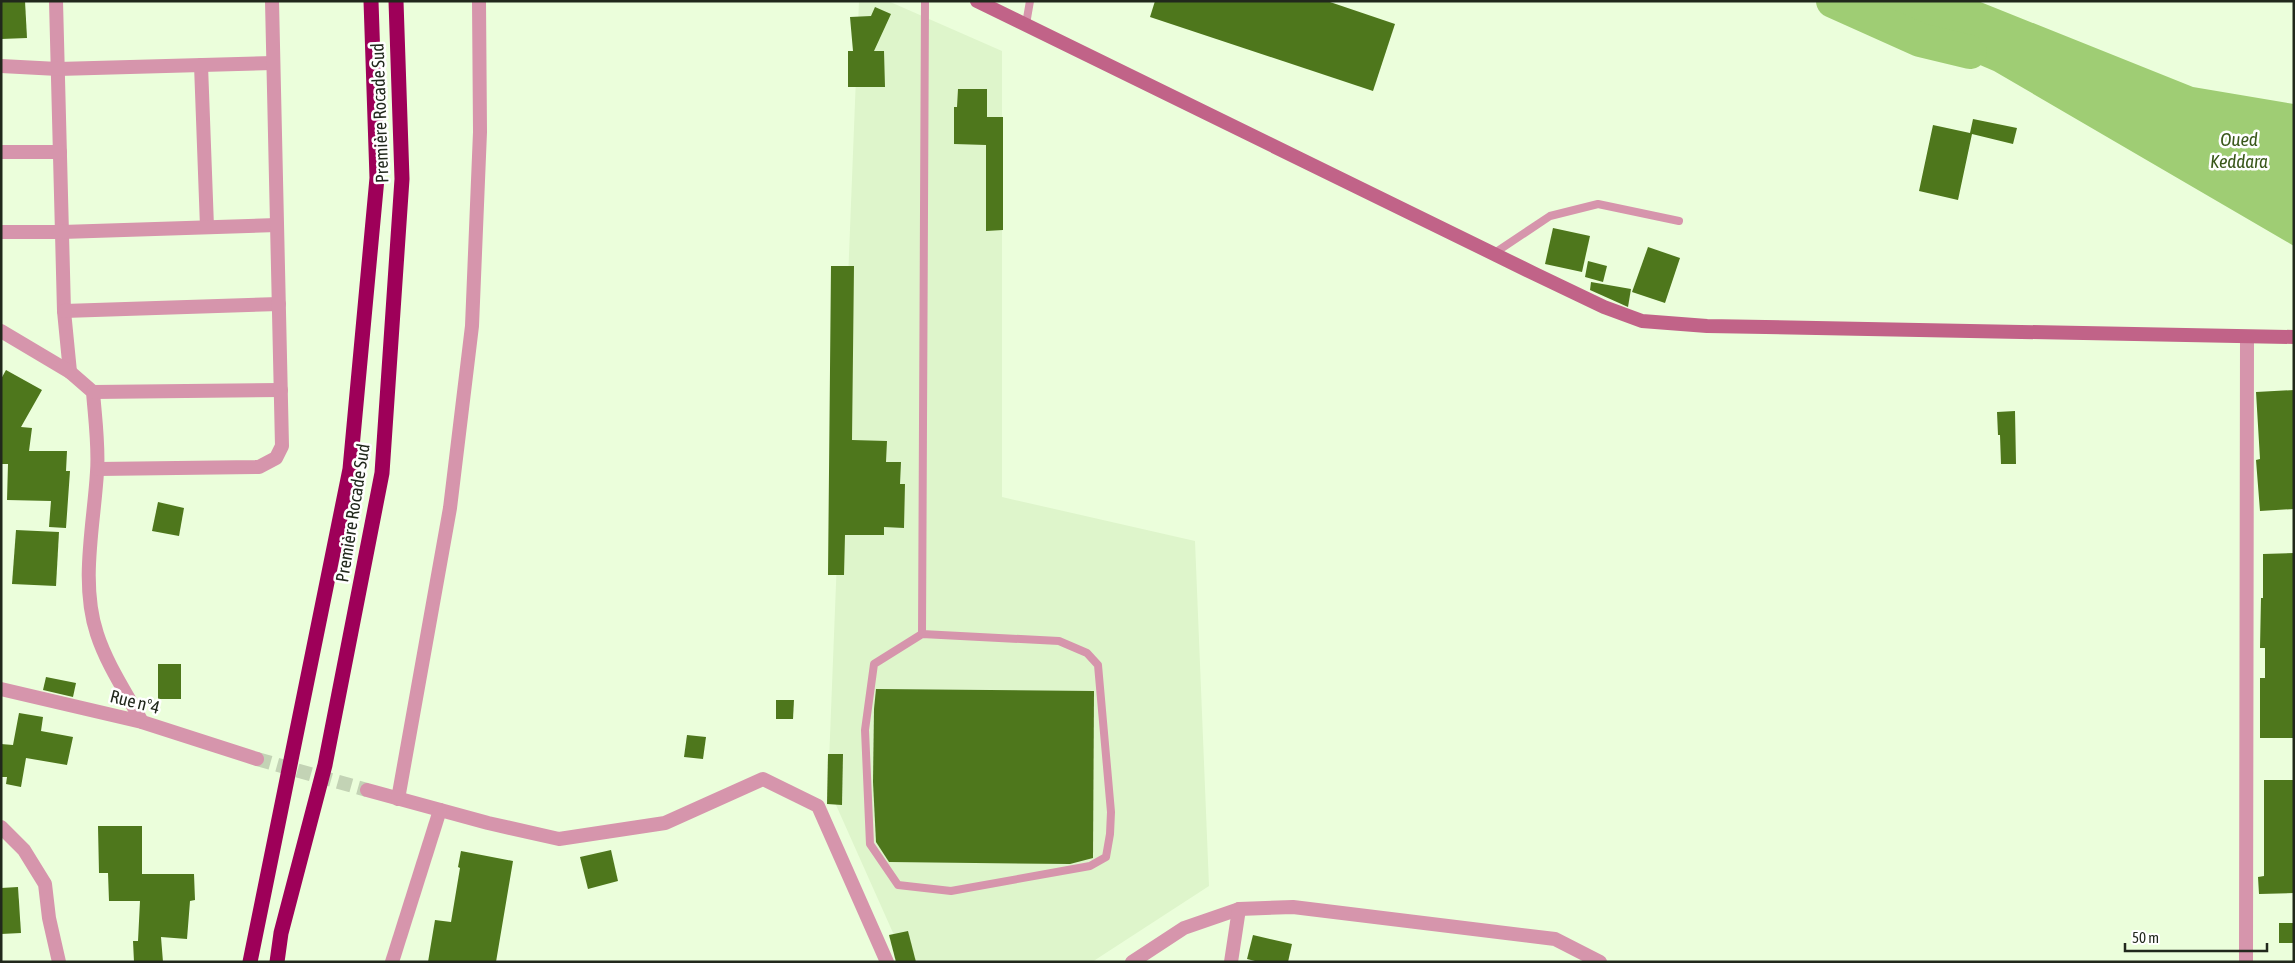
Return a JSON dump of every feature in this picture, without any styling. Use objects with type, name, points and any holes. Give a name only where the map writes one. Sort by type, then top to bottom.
[{"type":"highway","name":"Première Rocade Sud","points":[[250,962],[350,468],[377,178],[371,1]]},
{"type":"highway","name":"Première Rocade Sud","points":[[277,962],[282,933],[325,765],[382,473],[402,179],[396,1]]},
{"type":"main road","points":[[977,1],[1493,254],[1604,307],[1642,321],[1707,326],[1971,329],[2294,337]]},
{"type":"street","points":[[56,1],[64,312],[70,372]]},
{"type":"street","points":[[98,470],[252,467],[265,465],[276,458],[282,446],[272,1]]},
{"type":"street","points":[[398,799],[450,508],[472,326],[480,132],[479,1]]},
{"type":"street","points":[[1,66],[58,69],[273,63]]},
{"type":"street","points":[[201,65],[207,227]]},
{"type":"street","points":[[1,152],[60,152]]},
{"type":"street","points":[[1,232],[62,232],[277,225]]},
{"type":"street","points":[[64,312],[279,304]]},
{"type":"street","points":[[1,331],[70,372],[93,392],[281,390]]},
{"type":"street","points":[[2246,962],[2247,337]]},
{"type":"street","points":[[93,392],[98,470],[90,564],[91,604],[97,634],[109,662],[142,722]]},
{"type":"street","name":"Rue n°4","points":[[1,689],[142,722],[257,759]]},
{"type":"street","points":[[367,790],[440,810],[559,838],[666,823],[762,779],[818,806],[887,962]]},
{"type":"street","points":[[392,962],[440,810]]},
{"type":"street","points":[[1,828],[24,850],[45,884],[49,918],[59,962]]},
{"type":"street","points":[[1132,962],[1184,928],[1238,909],[1293,907],[1555,939],[1600,962]]},
{"type":"street","points":[[1231,962],[1238,909]]},
{"type":"lane","points":[[922,634],[925,1]]},
{"type":"lane","points":[[1026,24],[1030,1]]},
{"type":"lane","points":[[1493,254],[1550,216],[1598,204],[1679,221]]},
{"type":"lane","points":[[922,634],[1059,641],[1087,652],[1098,665],[1111,812],[1106,857],[1090,866],[952,891],[898,885],[870,844],[865,730],[874,664],[922,634]]},
{"type":"shaded area","points":[[859,1],[888,1],[1002,51],[1002,497],[1195,541],[1209,886],[1092,962],[906,962],[828,787]]},
{"type":"water","name":"Oued Keddara","points":[[1831,1],[1978,1],[2193,87],[2294,104],[2294,246],[1994,71]]},
{"type":"building","points":[[1,1],[25,1],[27,38],[1,39]]},
{"type":"building","points":[[1155,1],[1327,1],[1395,24],[1373,91],[1150,17]]},
{"type":"building","points":[[875,7],[891,14],[874,51],[884,51],[885,87],[848,87],[848,51],[853,51],[850,17],[871,16]]},
{"type":"building","points":[[958,89],[987,89],[987,117],[1003,117],[1003,230],[986,231],[986,145],[954,144],[954,107],[957,107]]},
{"type":"building","points":[[1973,119],[2017,128],[2013,144],[1972,134],[1958,200],[1919,191],[1933,125],[1970,133]]},
{"type":"building","points":[[1553,228],[1590,236],[1582,272],[1545,264]]},
{"type":"building","points":[[1648,247],[1680,258],[1665,303],[1632,292]]},
{"type":"building","points":[[1588,261],[1607,266],[1603,282],[1585,277]]},
{"type":"building","points":[[831,266],[854,266],[852,440],[887,441],[886,462],[901,462],[900,484],[905,484],[904,528],[884,527],[884,535],[845,535],[844,575],[828,575]]},
{"type":"building","points":[[1591,282],[1631,289],[1628,307],[1590,290]]},
{"type":"building","points":[[6,370],[42,390],[21,427],[32,428],[29,451],[67,451],[66,471],[70,471],[66,528],[49,527],[51,501],[7,500],[8,464],[1,464],[1,379]]},
{"type":"building","points":[[2294,390],[2294,509],[2260,511],[2256,460],[2260,459],[2256,392]]},
{"type":"building","points":[[2015,411],[2016,464],[2001,464],[1997,412]]},
{"type":"building","points":[[158,502],[184,508],[179,536],[152,531]]},
{"type":"building","points":[[16,530],[59,532],[56,586],[12,584]]},
{"type":"building","points":[[2294,553],[2294,738],[2260,738],[2260,678],[2265,678],[2265,648],[2260,648],[2263,554]]},
{"type":"building","points":[[158,664],[181,664],[181,699],[158,699]]},
{"type":"building","points":[[46,677],[76,683],[73,697],[43,690]]},
{"type":"building","points":[[876,689],[1094,691],[1093,858],[1070,864],[889,862],[876,842],[873,782]]},
{"type":"building","points":[[776,700],[794,700],[793,719],[776,719]]},
{"type":"building","points":[[19,713],[43,717],[41,731],[73,737],[67,765],[26,758],[21,787],[6,784],[7,777],[1,777],[1,744],[13,745]]},
{"type":"building","points":[[687,735],[706,737],[703,759],[684,757]]},
{"type":"building","points":[[828,754],[843,754],[842,805],[827,804]]},
{"type":"building","points":[[2264,780],[2294,780],[2294,893],[2259,894],[2258,877],[2264,876]]},
{"type":"building","points":[[98,826],[142,826],[142,874],[194,874],[195,900],[190,901],[187,939],[161,937],[163,962],[134,962],[133,941],[138,941],[140,901],[109,901],[108,873],[99,873]]},
{"type":"building","points":[[611,850],[618,881],[588,889],[580,857]]},
{"type":"building","points":[[461,851],[513,861],[496,962],[428,962],[435,920],[451,922]]},
{"type":"building","points":[[18,887],[21,933],[1,934],[1,888]]},
{"type":"building","points":[[2279,923],[2294,923],[2294,943],[2279,943]]},
{"type":"building","points":[[908,931],[916,962],[896,962],[889,935]]},
{"type":"building","points":[[1253,935],[1292,944],[1288,962],[1259,962],[1247,959]]},
{"type":"waterway","name":"Oued Keddara","points":[[1833,1],[1920,40],[1970,52]]},
{"type":"tunnel","points":[[257,759],[367,790]]}]
